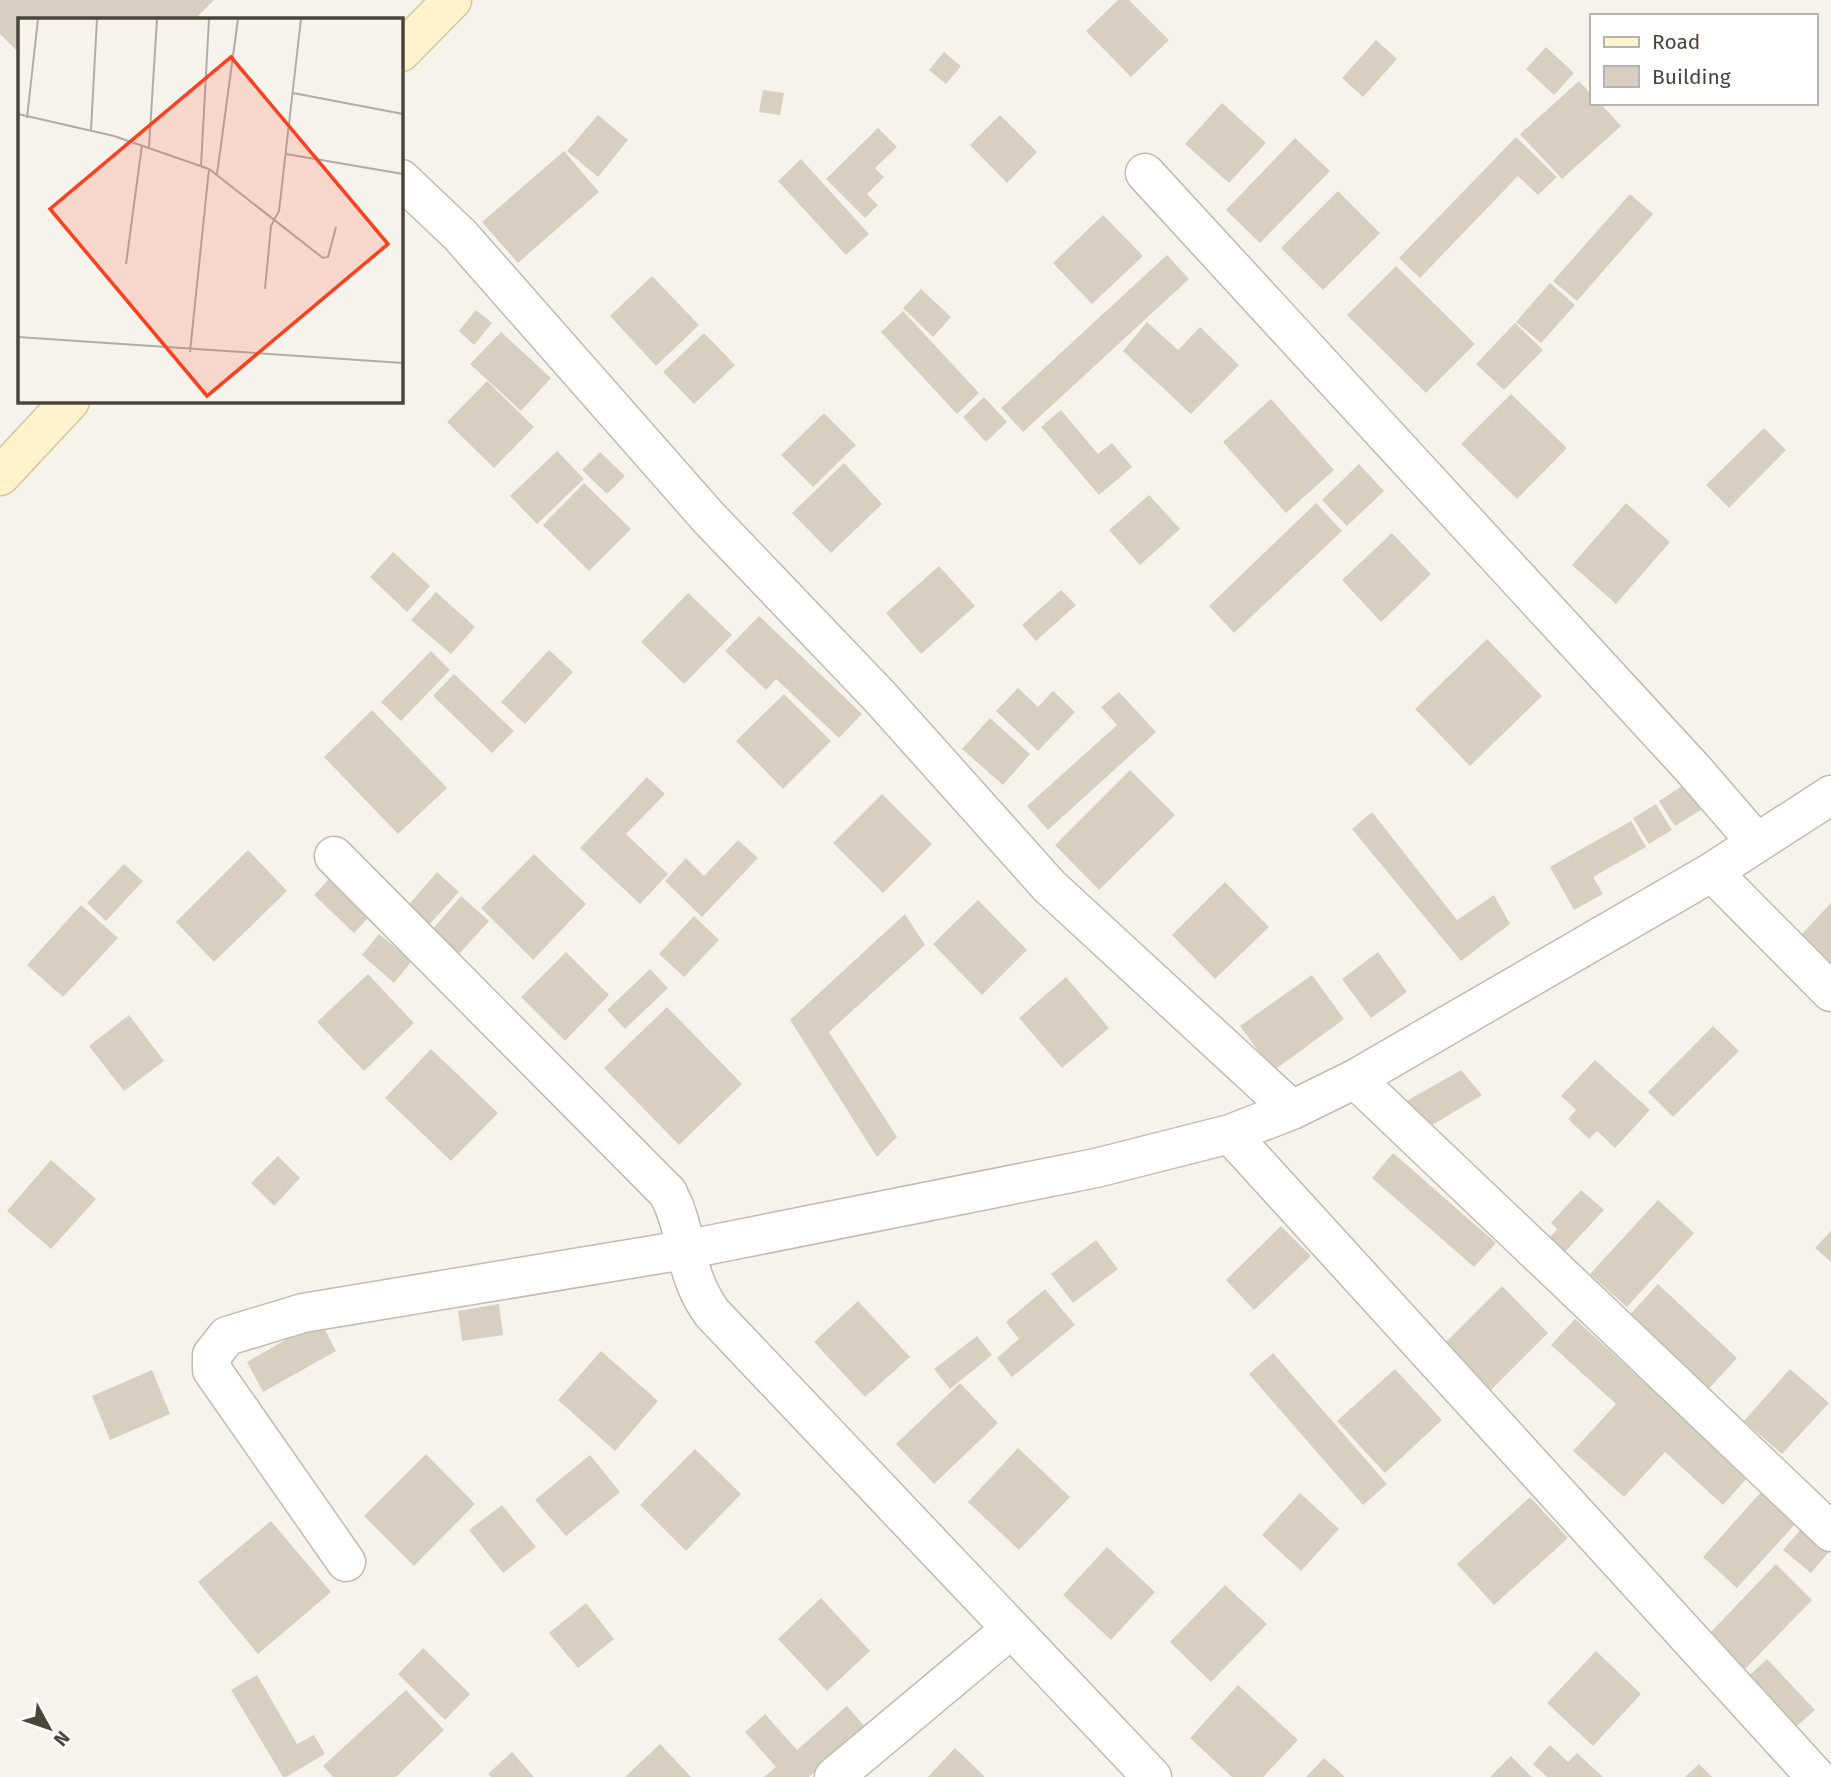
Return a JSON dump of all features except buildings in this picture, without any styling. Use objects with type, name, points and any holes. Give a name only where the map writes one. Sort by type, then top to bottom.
[{"type":"main road","points":[[402,51],[452,0]]},
{"type":"main road","points":[[0,476],[69,402]]},
{"type":"street","points":[[1145,173],[1694,770],[1757,843]]},
{"type":"street","points":[[402,180],[460,235],[708,517],[880,697],[1049,886],[1292,1110]]},
{"type":"street","points":[[346,1562],[212,1370],[212,1355],[220,1341],[303,1313],[684,1250],[1096,1168],[1230,1134],[1292,1110],[1355,1079],[1712,872],[1831,796]]},
{"type":"street","points":[[334,856],[668,1193],[678,1214],[684,1250],[699,1294],[712,1313],[1152,1777]]},
{"type":"street","points":[[1712,872],[1831,992]]},
{"type":"street","points":[[1355,1079],[1831,1532]]},
{"type":"street","points":[[1230,1134],[1816,1777]]},
{"type":"street","points":[[834,1777],[1011,1629]]}]
